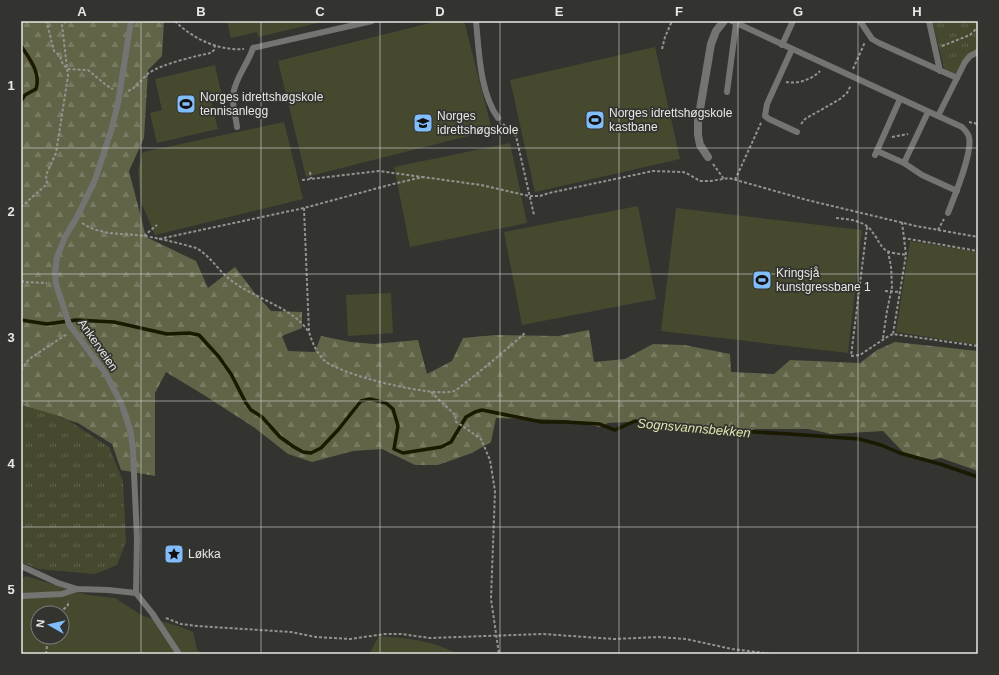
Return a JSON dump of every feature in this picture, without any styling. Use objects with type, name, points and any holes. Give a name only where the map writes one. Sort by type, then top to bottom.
[{"type":"street","points":[[708,157],[700,145],[698,121],[711,44],[716,31],[724,21]]},
{"type":"lane","name":"Ankerveien","points":[[131,21],[120,92],[111,131],[95,180],[76,219],[65,237],[57,257],[55,273],[56,284],[68,322],[106,374],[122,405],[131,432],[137,538],[136,593]]},
{"type":"lane","points":[[237,127],[233,94],[236,82],[253,48],[372,21]]},
{"type":"lane","points":[[476,21],[481,68],[492,110],[498,118]]},
{"type":"lane","points":[[782,45],[793,21]]},
{"type":"lane","points":[[860,21],[869,32],[872,39],[879,44],[957,78]]},
{"type":"lane","points":[[929,21],[940,71]]},
{"type":"lane","points":[[727,92],[734,22],[962,127],[966,130],[970,137],[969,150],[957,191],[948,213]]},
{"type":"lane","points":[[792,49],[776,81],[767,104],[765,116],[768,119],[797,132]]},
{"type":"lane","points":[[938,116],[965,62],[970,56],[978,52]]},
{"type":"lane","points":[[900,99],[876,153],[904,163],[922,175],[957,191]]},
{"type":"lane","points":[[904,163],[928,112]]},
{"type":"lane","points":[[21,566],[58,583],[77,589],[136,593],[152,613],[179,654]]},
{"type":"lane","points":[[21,596],[62,594],[77,589]]},
{"type":"path","points":[[45,21],[47,23],[54,51],[60,56],[63,65],[68,69],[88,70],[106,85],[120,92],[128,92],[135,88],[150,73],[157,69],[176,62],[211,53],[214,50],[215,45]]},
{"type":"path","points":[[21,207],[47,184],[46,175],[56,152],[68,76],[62,25],[66,21]]},
{"type":"path","points":[[175,21],[205,42],[237,49]]},
{"type":"path","points":[[662,50],[665,37],[672,21]]},
{"type":"path","points":[[935,48],[970,35],[978,27]]},
{"type":"path","points":[[797,132],[805,119],[840,99],[847,93],[869,32]]},
{"type":"path","points":[[776,81],[789,83],[803,81],[816,76],[826,64]]},
{"type":"path","points":[[735,180],[765,116]]},
{"type":"path","points":[[498,118],[516,136],[534,215]]},
{"type":"path","points":[[882,138],[919,132]]},
{"type":"path","points":[[708,157],[724,179]]},
{"type":"path","points":[[302,180],[380,170],[481,185],[529,196],[540,196],[653,172],[683,172],[700,181],[729,178],[807,200],[916,226],[978,237]]},
{"type":"path","points":[[310,172],[311,179]]},
{"type":"path","points":[[159,239],[304,208],[423,177]]},
{"type":"path","points":[[304,208],[309,332],[317,350],[324,360],[334,368],[367,378],[431,391],[454,391],[525,333]]},
{"type":"path","points":[[836,218],[855,220],[863,223],[870,228],[882,248],[888,252],[906,255]]},
{"type":"path","points":[[76,219],[85,226],[98,231],[114,234],[144,236],[203,251],[220,271],[232,282],[298,319],[309,332]]},
{"type":"path","points":[[893,334],[906,255],[902,222]]},
{"type":"path","points":[[144,236],[157,225]]},
{"type":"path","points":[[867,227],[851,356],[860,355],[893,334],[978,346]]},
{"type":"path","points":[[903,238],[978,251]]},
{"type":"path","points":[[883,339],[891,291],[891,266],[888,252]]},
{"type":"path","points":[[21,281],[56,284]]},
{"type":"path","points":[[885,291],[900,292]]},
{"type":"path","points":[[21,370],[29,359],[73,330]]},
{"type":"path","points":[[431,391],[456,416],[455,421],[472,431],[481,439],[490,460],[494,491],[491,598],[498,636],[499,654]]},
{"type":"path","points":[[152,613],[181,624],[291,632],[316,637],[350,639],[385,634],[401,634],[430,638],[543,634],[614,639],[659,637],[686,639],[732,649],[772,654]]},
{"type":"green space","points":[[21,21],[164,21],[162,56],[148,70],[144,138],[129,171],[146,237],[196,261],[208,288],[235,267],[271,311],[302,312],[302,328],[282,336],[288,351],[315,352],[321,336],[351,342],[374,344],[418,340],[427,374],[452,361],[463,338],[496,335],[558,336],[589,330],[594,362],[625,359],[653,344],[684,345],[730,354],[731,372],[774,374],[790,360],[860,363],[877,350],[895,342],[978,351],[978,471],[941,458],[925,461],[905,454],[883,431],[832,434],[808,429],[755,429],[734,437],[710,431],[651,431],[645,421],[608,423],[600,427],[566,420],[496,418],[491,442],[472,453],[438,465],[415,465],[382,449],[353,451],[312,462],[288,454],[255,428],[166,372],[155,393],[155,476],[121,470],[112,444],[78,423],[21,405]]},
{"type":"green space","points":[[227,21],[326,21],[258,37],[257,32],[231,38]]},
{"type":"green space","points":[[438,21],[464,21],[492,130],[306,177],[278,61]]},
{"type":"green space","points":[[932,21],[978,21],[978,50],[962,62],[955,75],[945,71]]},
{"type":"green space","name":"Norges idrettshøgskole kastbane","points":[[655,47],[680,159],[535,192],[510,80]]},
{"type":"green space","name":"Norges idrettshøgskole tennisanlegg","points":[[215,65],[222,96],[210,99],[218,129],[157,143],[150,113],[162,110],[155,79]]},
{"type":"green space","points":[[284,122],[303,199],[155,235],[141,202],[138,170],[143,152]]},
{"type":"green space","points":[[510,143],[527,223],[410,247],[394,167]]},
{"type":"green space","points":[[638,206],[656,299],[522,325],[504,232]]},
{"type":"green space","name":"Kringsjå kunstgressbane 1","points":[[676,208],[862,230],[848,353],[661,331]]},
{"type":"green space","points":[[910,241],[978,252],[978,345],[896,332]]},
{"type":"green space","points":[[391,293],[393,333],[348,336],[346,295]]},
{"type":"green space","points":[[21,405],[63,417],[109,447],[123,481],[126,542],[117,565],[95,574],[38,569],[21,562]]},
{"type":"green space","points":[[26,576],[88,595],[115,598],[143,616],[193,632],[197,650],[203,654],[21,654],[21,579]]},
{"type":"green space","points":[[379,636],[410,639],[438,645],[457,654],[369,654]]},
{"type":"waterway","name":"Sognsvannsbekken","points":[[21,46],[34,66],[37,77],[36,89],[25,95],[21,101]]},
{"type":"waterway","name":"Sognsvannsbekken","points":[[21,320],[47,324],[76,320],[114,322],[167,334],[189,333],[199,335],[219,357],[231,374],[251,410],[262,417],[280,437],[303,452],[311,453],[321,448],[338,430],[361,401],[370,399],[386,403],[393,409],[398,426],[394,449],[403,453],[441,447],[451,442],[466,417],[482,410],[542,422],[599,424],[615,430],[635,421],[704,429],[859,439],[978,477]]},
{"type":"place","name":"Norges idrettshøgskole tennisanlegg","points":[[186,104]]},
{"type":"place","name":"Norges idrettshøgskole kastbane","points":[[595,120]]},
{"type":"place","name":"Norges idrettshøgskole","points":[[423,123]]},
{"type":"place","name":"Kringsjå kunstgressbane 1","points":[[762,280]]},
{"type":"place","name":"Løkka","points":[[174,554]]}]
